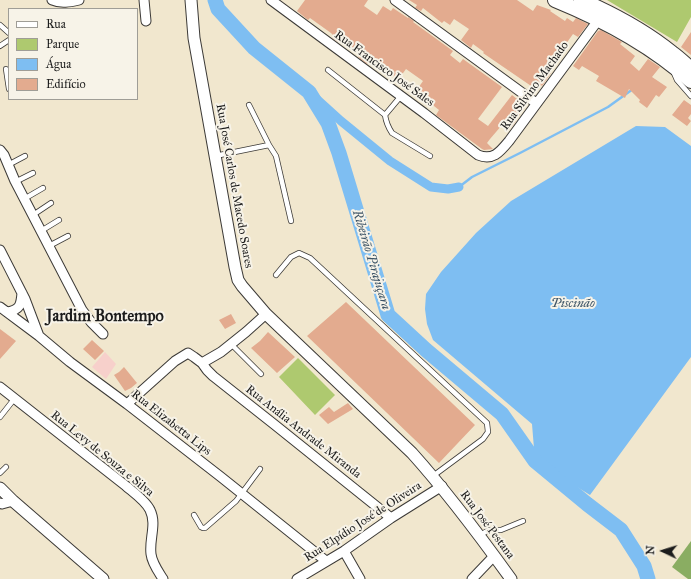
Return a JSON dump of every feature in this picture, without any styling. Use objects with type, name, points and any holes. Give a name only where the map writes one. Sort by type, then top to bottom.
[{"type":"main road","points":[[555,0],[599,19],[628,35],[653,51],[691,81]]},
{"type":"main road","points":[[581,0],[615,16],[638,30],[673,53],[691,70]]},
{"type":"street","points":[[52,0],[60,2],[79,0]]},
{"type":"street","points":[[144,0],[146,21]]},
{"type":"street","name":"Rua José Carlos de Macedo Soares","points":[[191,0],[194,38],[238,280],[266,314],[412,453],[442,486]]},
{"type":"street","points":[[395,0],[536,103]]},
{"type":"street","name":"Rua Francisco José Sales","points":[[276,2],[478,155],[484,157]]},
{"type":"street","name":"Rua Silvino Machado","points":[[484,157],[500,152],[509,142],[536,103],[599,19]]},
{"type":"street","points":[[0,150],[4,155],[15,182],[82,310],[103,334]]},
{"type":"street","points":[[0,250],[25,299],[39,336]]},
{"type":"street","points":[[3,310],[13,312],[19,307],[22,293]]},
{"type":"street","name":"Rua Elizabetta Lips","points":[[3,310],[127,404],[326,561]]},
{"type":"street","points":[[127,404],[175,361],[188,353],[202,363],[221,352],[266,314]]},
{"type":"street","name":"Rua Anália Andrade Miranda","points":[[202,363],[213,376],[391,518]]},
{"type":"street","name":"Rua Levy de Souza e Silva","points":[[0,387],[126,486],[150,509],[153,526],[151,554],[155,566],[163,579]]},
{"type":"street","name":"Rua Elpídio José de Oliveira","points":[[297,579],[442,486]]},
{"type":"street","name":"Rua José Pestana","points":[[442,486],[511,579]]},
{"type":"street","points":[[0,488],[4,503],[102,579]]},
{"type":"street","points":[[344,550],[360,579]]},
{"type":"street","points":[[472,579],[494,556]]},
{"type":"lane","points":[[0,25],[8,32]]},
{"type":"lane","points":[[670,64],[677,80],[691,96]]},
{"type":"lane","points":[[6,69],[8,82]]},
{"type":"lane","points":[[328,70],[385,115],[386,123],[392,133],[430,156]]},
{"type":"lane","points":[[385,115],[401,96]]},
{"type":"lane","points":[[250,105],[276,156],[291,221]]},
{"type":"lane","points":[[215,156],[269,144]]},
{"type":"lane","points":[[8,165],[25,156]]},
{"type":"lane","points":[[15,182],[34,173]]},
{"type":"lane","points":[[24,199],[43,188]]},
{"type":"lane","points":[[33,215],[51,203]]},
{"type":"lane","points":[[41,231],[58,220]]},
{"type":"lane","points":[[49,246],[68,236]]},
{"type":"lane","points":[[276,275],[291,257],[299,253],[310,258],[487,423],[488,432],[483,439],[433,476]]},
{"type":"lane","points":[[231,344],[260,374]]},
{"type":"lane","points":[[0,417],[15,398]]},
{"type":"lane","points":[[1,471],[6,466]]},
{"type":"lane","points":[[194,515],[200,527],[205,528],[242,494],[260,469]]},
{"type":"lane","points":[[478,535],[489,530],[501,530],[523,521]]},
{"type":"shaded area","points":[[105,352],[116,364],[106,379],[92,367]]},
{"type":"green space","points":[[607,0],[691,0],[691,17],[677,42]]},
{"type":"green space","points":[[298,358],[335,395],[315,415],[279,377]]},
{"type":"green space","points":[[691,541],[691,579],[688,579],[672,567]]},
{"type":"water","name":"Piscinão","points":[[636,126],[665,127],[691,146],[691,357],[590,495],[535,461],[532,424],[433,340],[427,324],[425,309],[426,294],[441,272],[476,233],[511,201]]},
{"type":"building","points":[[305,0],[368,0],[364,6],[377,15],[383,6],[391,11],[393,8],[414,21],[413,22],[453,51],[450,55],[460,63],[463,59],[502,87],[478,119],[488,126],[512,95],[526,106],[509,130],[502,125],[490,139],[487,143],[493,149],[484,150],[436,115],[439,110],[429,102],[428,104],[414,94],[423,81],[406,69],[398,80],[391,74],[389,76],[369,61],[367,64],[358,57],[359,54],[352,48],[340,39],[338,42],[332,38],[334,36],[331,33],[310,18],[308,20],[297,11]]},
{"type":"building","points":[[409,0],[517,0],[533,11],[537,5],[551,10],[550,11],[565,21],[567,18],[573,22],[576,18],[588,24],[578,37],[573,34],[548,71],[551,73],[542,86],[541,85],[537,90],[483,53],[484,52],[473,44],[471,48],[461,40],[469,29],[454,19],[450,25],[444,21],[442,23],[423,8],[421,11],[415,8],[417,5]]},
{"type":"building","points":[[601,30],[622,42],[620,44],[635,56],[630,63],[639,71],[648,59],[660,67],[652,77],[667,87],[659,97],[656,95],[647,108],[639,102],[640,100],[629,89],[625,98],[596,81],[599,76],[582,66],[579,70],[573,66],[598,31]]},
{"type":"building","points":[[691,32],[691,55],[681,47]]},
{"type":"building","points":[[684,100],[691,105],[691,114],[688,118],[691,121],[687,126],[672,115]]},
{"type":"building","points":[[346,302],[475,425],[439,463],[307,336]]},
{"type":"building","points":[[231,314],[236,323],[225,329],[219,320]]},
{"type":"building","points":[[0,329],[16,341],[0,359]]},
{"type":"building","points":[[268,332],[295,357],[277,373],[251,348]]},
{"type":"building","points":[[92,340],[104,351],[95,360],[83,349]]},
{"type":"building","points":[[124,367],[137,383],[125,391],[114,375]]},
{"type":"building","points":[[348,403],[353,409],[328,424],[319,415],[329,407],[334,412]]},
{"type":"waterway","name":"Ribeirão Pirajuçara","points":[[215,0],[218,9],[254,48],[309,92],[328,123],[339,153],[388,315],[426,350],[502,414],[535,461],[621,530],[644,566],[648,579]]},
{"type":"waterway","points":[[459,187],[472,177],[608,107],[633,89]]},
{"type":"waterway","points":[[309,92],[341,121],[390,161],[431,187],[448,189],[459,187]]},
{"type":"district","name":"Jardim Bontempo","points":[[105,317]]}]
